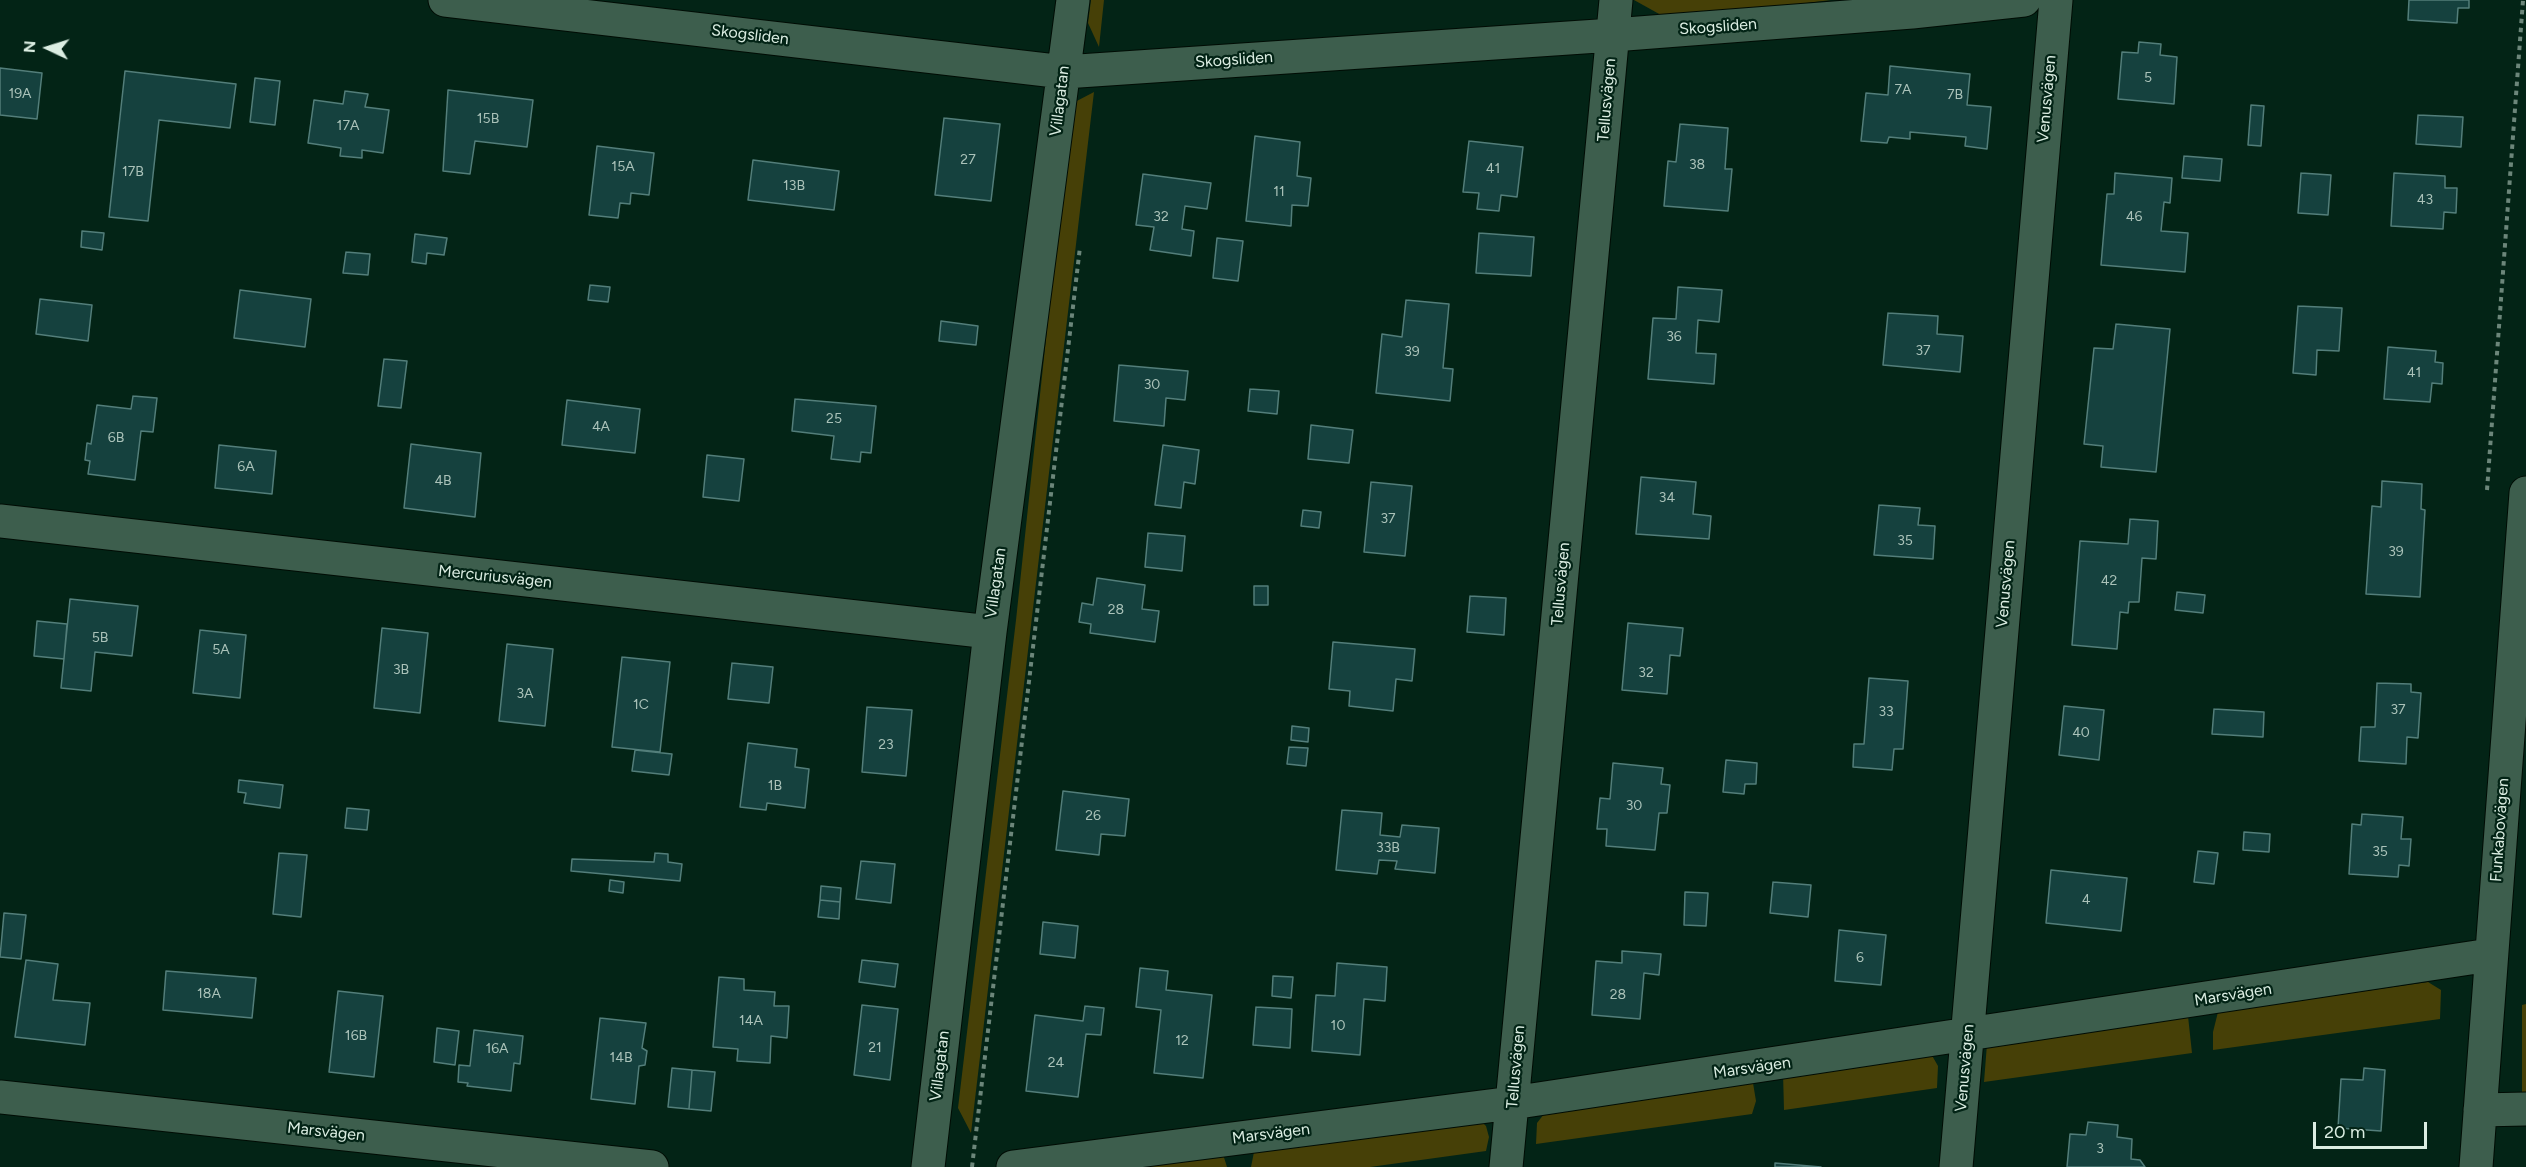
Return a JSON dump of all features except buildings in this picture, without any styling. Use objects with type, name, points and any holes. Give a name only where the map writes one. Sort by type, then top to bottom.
[{"type":"street","name":"Skogsliden","points":[[445,0],[1064,72],[1613,35],[1912,12],[2024,0]]},
{"type":"street","name":"Villagatan","points":[[928,1167],[990,633],[1073,0]]},
{"type":"street","name":"Tellusvägen","points":[[1506,1167],[1616,0]]},
{"type":"street","name":"Venusvägen","points":[[1956,1167],[2056,0]]},
{"type":"street","name":"Funkabovägen","points":[[2476,1167],[2526,493]]},
{"type":"street","name":"Mercuriusvägen","points":[[0,521],[990,633]]},
{"type":"street","name":"Marsvägen","points":[[1013,1167],[1512,1103],[1968,1036],[2490,955]]},
{"type":"street","name":"Marsvägen","points":[[0,1097],[652,1167]]},
{"type":"street","points":[[2480,1110],[2526,1109]]},
{"type":"path","points":[[972,1167],[1080,246]]},
{"type":"shaded area","points":[[1091,0],[1104,0],[1099,47],[1088,23]]},
{"type":"shaded area","points":[[1634,0],[1831,0],[1670,20]]},
{"type":"shaded area","points":[[1094,92],[971,1133],[958,1108],[1016,620],[1071,104]]},
{"type":"shaded area","points":[[2428,982],[2441,990],[2440,1019],[2213,1050],[2213,1032],[2218,1012]]},
{"type":"shaded area","points":[[2526,1004],[2526,1099],[2522,1099],[2522,1005]]},
{"type":"shaded area","points":[[2188,1016],[2192,1053],[1984,1082],[1987,1044]]},
{"type":"shaded area","points":[[1930,1052],[1938,1066],[1937,1088],[1784,1110],[1783,1073]]},
{"type":"shaded area","points":[[1752,1077],[1756,1101],[1752,1114],[1536,1144],[1537,1123],[1551,1105]]},
{"type":"shaded area","points":[[1476,1116],[1486,1126],[1489,1137],[1486,1151],[1370,1167],[1251,1167],[1255,1147]]},
{"type":"shaded area","points":[[1222,1151],[1227,1167],[1110,1167]]}]
